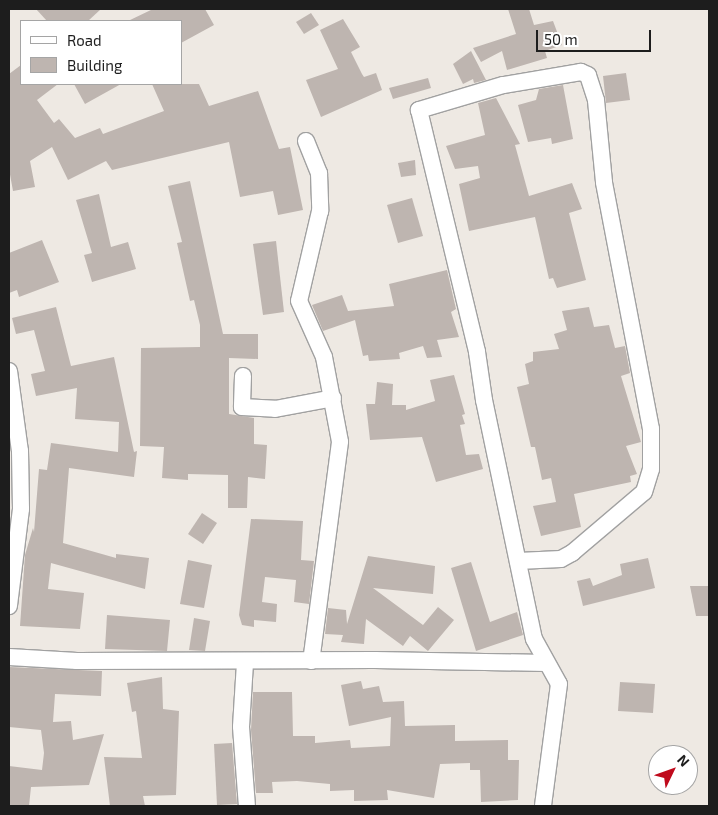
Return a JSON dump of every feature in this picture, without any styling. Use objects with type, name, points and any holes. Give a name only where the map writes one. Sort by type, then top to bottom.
[{"type":"street","points":[[518,561],[561,559],[572,553],[644,492],[651,469],[651,430],[604,182],[596,100],[588,75],[581,72],[503,85],[418,110],[477,352],[518,561],[534,639],[560,691],[543,806]]},
{"type":"street","points":[[306,141],[319,173],[320,212],[299,301],[316,333],[339,421],[340,466],[312,661]]},
{"type":"street","points":[[9,371],[20,451],[21,509],[9,606]]},
{"type":"street","points":[[243,376],[242,407],[275,409],[332,398]]},
{"type":"street","points":[[9,657],[245,663],[312,661],[546,663]]},
{"type":"street","points":[[245,663],[241,726],[246,806]]},
{"type":"building","points":[[36,9],[101,9],[89,20],[46,20]]},
{"type":"building","points":[[153,9],[205,9],[214,25],[182,42],[182,20],[130,20]]},
{"type":"building","points":[[508,9],[529,9],[534,25],[553,21],[562,45],[545,51],[547,58],[507,70],[502,51],[481,62],[473,48],[516,34]]},
{"type":"building","points":[[311,13],[319,25],[304,34],[296,22]]},
{"type":"building","points":[[343,19],[360,47],[351,52],[362,74],[364,77],[376,73],[382,90],[321,117],[306,80],[338,69],[320,30]]},
{"type":"building","points":[[471,51],[486,80],[474,83],[473,79],[463,84],[453,64]]},
{"type":"building","points":[[20,66],[20,85],[57,85],[37,100],[54,123],[59,119],[75,138],[100,128],[103,134],[164,111],[152,85],[199,84],[209,106],[258,91],[279,149],[290,147],[303,210],[278,215],[273,191],[240,197],[229,142],[112,170],[106,161],[68,180],[52,147],[30,161],[35,187],[13,191],[9,169],[9,74]]},
{"type":"building","points":[[626,73],[630,100],[606,103],[603,76]]},
{"type":"building","points":[[428,78],[431,88],[393,99],[389,88]]},
{"type":"building","points":[[75,85],[119,85],[85,104]]},
{"type":"building","points":[[563,85],[573,139],[552,144],[551,138],[528,142],[518,105],[536,100],[539,89]]},
{"type":"building","points":[[496,98],[520,144],[515,145],[529,196],[572,183],[582,209],[569,213],[586,280],[557,288],[553,278],[549,279],[535,217],[469,231],[459,184],[480,178],[478,166],[455,169],[446,146],[485,135],[478,103]]},
{"type":"building","points":[[415,160],[416,175],[401,177],[398,163]]},
{"type":"building","points":[[190,181],[223,334],[258,334],[258,359],[229,358],[229,414],[254,418],[254,444],[267,445],[265,479],[248,477],[247,508],[228,508],[228,475],[188,474],[188,480],[162,478],[164,447],[140,446],[141,348],[200,347],[200,325],[194,300],[190,301],[177,243],[182,242],[168,186]]},
{"type":"building","points":[[99,194],[111,247],[128,242],[136,269],[92,282],[84,255],[92,253],[76,200]]},
{"type":"building","points":[[412,198],[423,236],[398,243],[387,205]]},
{"type":"building","points":[[42,240],[59,282],[19,297],[17,290],[9,293],[9,253]]},
{"type":"building","points":[[276,241],[284,312],[263,315],[253,244]]},
{"type":"building","points":[[447,270],[456,309],[451,312],[459,337],[437,340],[442,357],[427,358],[423,346],[399,353],[400,359],[369,361],[368,355],[363,356],[355,320],[323,331],[312,305],[342,295],[348,311],[394,306],[389,284]]},
{"type":"building","points":[[56,307],[71,366],[114,357],[134,452],[137,451],[134,477],[69,468],[63,543],[116,558],[116,554],[149,558],[145,589],[51,563],[48,589],[84,593],[80,629],[20,626],[25,555],[33,528],[34,532],[39,469],[47,470],[51,443],[118,452],[119,422],[75,419],[77,388],[36,396],[31,374],[45,371],[34,330],[16,334],[12,318]]},
{"type":"building","points":[[589,307],[594,327],[609,325],[615,348],[625,346],[630,373],[621,376],[641,442],[626,446],[637,474],[630,476],[631,482],[574,494],[581,527],[541,536],[533,506],[556,502],[551,478],[542,480],[535,447],[531,447],[517,387],[529,384],[525,364],[533,361],[533,352],[559,349],[554,334],[567,330],[562,311]]},
{"type":"building","points":[[454,375],[465,414],[462,415],[465,424],[460,425],[466,455],[479,454],[483,469],[436,482],[422,437],[370,440],[366,404],[375,404],[377,382],[393,384],[392,405],[406,405],[406,410],[435,401],[430,380]]},
{"type":"building","points":[[202,513],[217,523],[203,544],[188,534]]},
{"type":"building","points":[[251,519],[303,521],[301,560],[314,561],[309,604],[294,602],[296,580],[265,577],[262,602],[277,604],[276,622],[254,620],[254,627],[242,625],[239,615]]},
{"type":"building","points":[[368,556],[435,566],[433,594],[373,588],[423,625],[438,607],[454,620],[428,651],[410,636],[403,646],[366,619],[364,644],[341,642],[343,635],[325,634],[328,608],[346,610],[347,624]]},
{"type":"building","points":[[648,558],[655,588],[583,606],[577,581],[590,578],[593,586],[622,575],[620,564]]},
{"type":"building","points":[[188,560],[212,565],[204,608],[180,604]]},
{"type":"building","points":[[471,562],[490,622],[517,612],[523,635],[476,651],[451,568]]},
{"type":"building","points":[[690,586],[709,586],[709,616],[696,616]]},
{"type":"building","points":[[107,615],[170,620],[167,651],[105,649]]},
{"type":"building","points":[[194,618],[210,621],[205,651],[189,650]]},
{"type":"building","points":[[9,667],[102,671],[101,696],[55,694],[53,722],[71,721],[73,740],[104,734],[89,785],[31,787],[29,806],[9,806],[9,766],[42,770],[44,753],[41,730],[9,727]]},
{"type":"building","points":[[162,677],[163,709],[179,711],[176,795],[143,796],[145,806],[110,806],[104,757],[142,758],[136,711],[132,712],[127,683]]},
{"type":"building","points":[[361,681],[363,689],[379,686],[383,702],[404,701],[405,726],[455,725],[455,741],[508,740],[508,760],[519,760],[518,800],[481,802],[480,770],[470,770],[470,763],[440,764],[434,798],[387,790],[388,800],[354,801],[354,790],[330,791],[330,784],[297,781],[272,782],[273,793],[256,793],[251,730],[253,692],[292,692],[293,736],[315,736],[315,743],[350,740],[351,748],[390,746],[391,717],[349,726],[341,685]]},
{"type":"building","points":[[620,682],[655,684],[653,713],[618,711]]},
{"type":"building","points":[[232,743],[237,804],[217,805],[214,744]]}]
